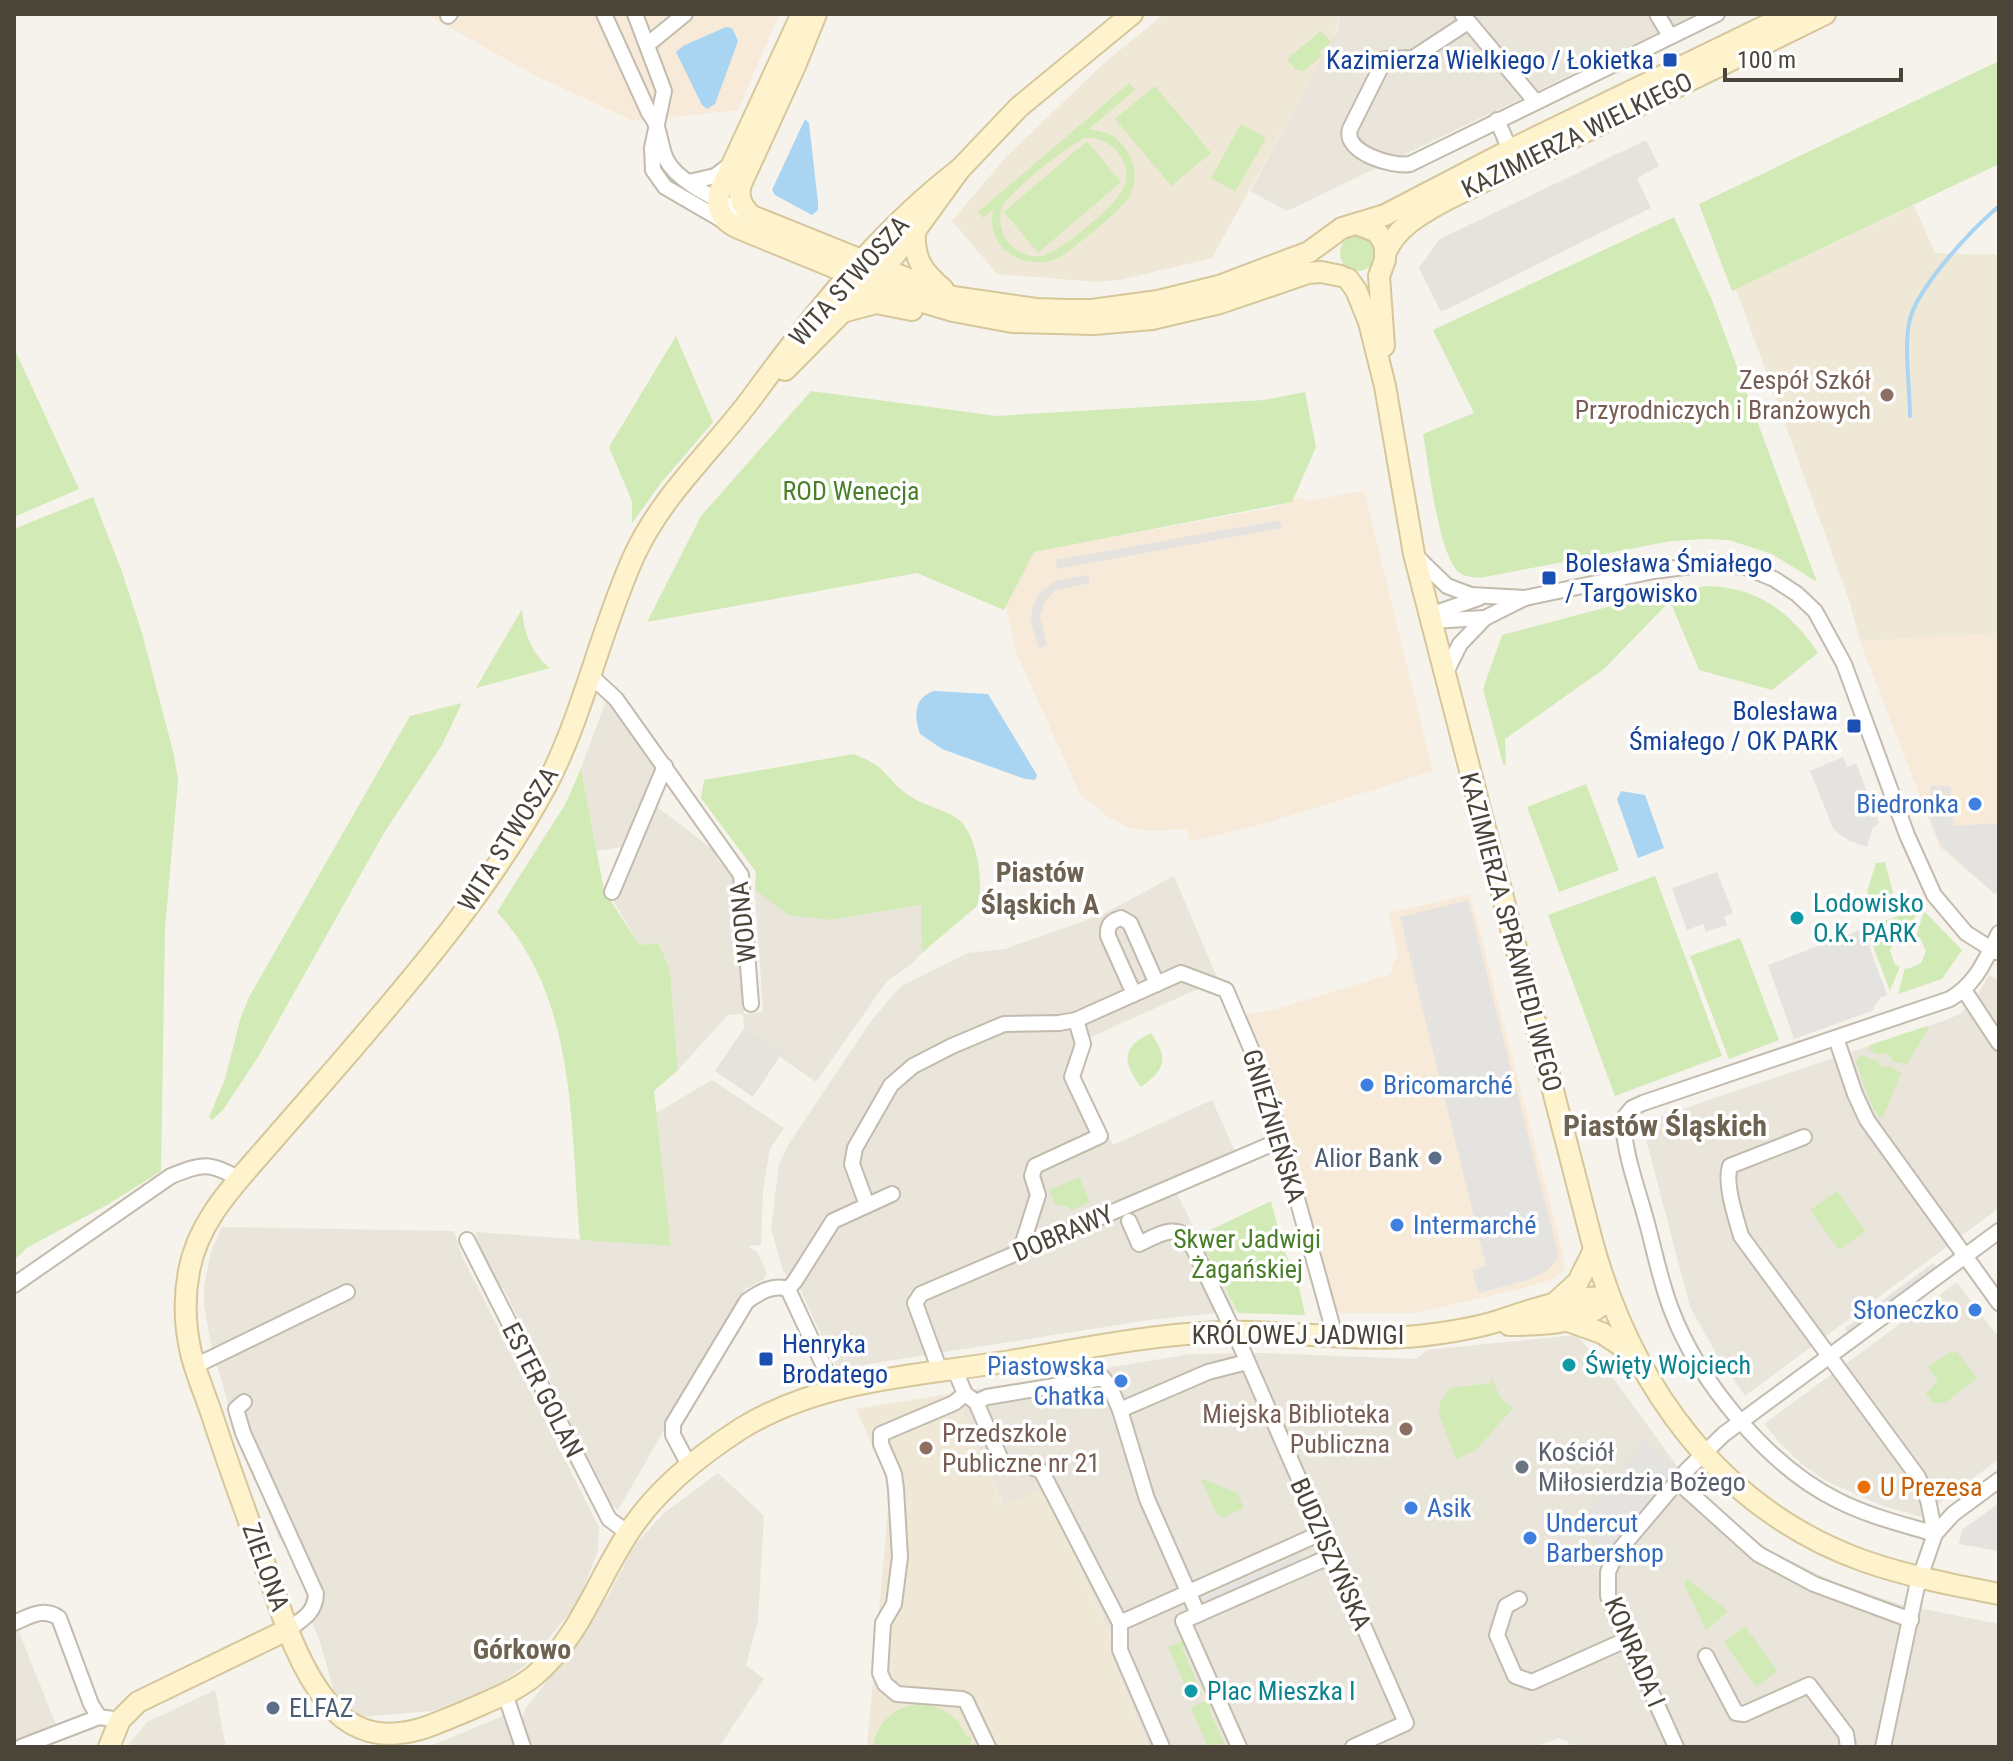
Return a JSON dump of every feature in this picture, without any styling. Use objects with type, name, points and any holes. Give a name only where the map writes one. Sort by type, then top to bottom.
[{"type":"street","points":[[604,14],[649,113],[658,123],[665,157],[676,173],[722,207],[812,256],[867,272]]},
{"type":"street","points":[[635,14],[664,91],[652,148],[653,170],[665,187],[689,202],[752,216],[867,272],[909,298],[953,304],[1068,310],[1158,301],[1219,286],[1275,266],[1318,247],[1342,228],[1357,224],[1371,227],[1377,232],[1384,259],[1371,277],[1364,280],[1321,272],[1308,273],[1186,312],[1122,323],[1043,325],[1012,322],[953,304],[923,312],[876,303],[834,309],[825,278],[812,256]]},
{"type":"street","points":[[647,45],[685,14]]},
{"type":"street","points":[[722,207],[735,161],[802,14]]},
{"type":"street","points":[[722,207],[741,184],[816,14]]},
{"type":"street","name":"WITA STWOSZA","points":[[867,272],[915,231],[960,169],[1019,107],[1132,14]]},
{"type":"street","points":[[1657,14],[1670,36]]},
{"type":"street","points":[[1535,101],[1465,18],[1413,58],[1385,59],[1348,136],[1357,149],[1379,159],[1397,166],[1410,164],[1717,14]]},
{"type":"street","name":"KAZIMIERZA WIELKIEGO","points":[[1357,224],[1396,210],[1756,22],[1790,14]]},
{"type":"street","name":"KAZIMIERZA WIELKIEGO","points":[[1384,259],[1393,238],[1405,227],[1460,192],[1825,14]]},
{"type":"street","points":[[1497,120],[1510,150]]},
{"type":"street","points":[[688,182],[715,176],[735,161]]},
{"type":"street","name":"WITA STWOSZA","points":[[199,1237],[211,1214],[239,1179],[365,1034],[470,904],[544,789],[561,756],[632,559],[652,520],[749,401],[767,373],[834,309],[935,188],[960,169]]},
{"type":"street","points":[[741,184],[740,201],[752,216]]},
{"type":"street","points":[[915,231],[914,243],[919,264],[953,304]]},
{"type":"street","points":[[1336,233],[1329,247],[1329,255],[1335,270],[1344,278]]},
{"type":"street","name":"KAZIMIERZA SPRAWIEDLIWEGO","points":[[1384,259],[1379,276],[1385,386]]},
{"type":"street","name":"KAZIMIERZA SPRAWIEDLIWEGO","points":[[1344,278],[1356,290],[1366,312],[1385,386],[1414,554],[1444,678],[1594,1250],[1610,1298],[1635,1355],[1661,1401],[1703,1452],[1756,1500],[1820,1541],[1863,1561],[1999,1594]]},
{"type":"street","points":[[1414,554],[1447,586],[1460,593],[1485,597],[1525,598],[1666,569],[1714,563],[1745,567],[1774,579],[1797,594],[1815,611],[1844,664],[1907,835],[1934,895],[1966,933],[1995,951]]},
{"type":"street","points":[[1430,621],[1441,611],[1485,597]]},
{"type":"street","points":[[1444,678],[1460,644],[1485,618],[1525,598]]},
{"type":"street","points":[[1430,621],[1485,618]]},
{"type":"street","name":"WODNA","points":[[590,675],[616,699],[741,875],[751,1004]]},
{"type":"street","points":[[612,892],[665,766]]},
{"type":"street","points":[[1134,994],[1108,936],[1107,928],[1117,919],[1126,919],[1130,923],[1157,984]]},
{"type":"street","points":[[1935,1534],[1855,1509],[1798,1475],[1742,1422],[1707,1377],[1671,1309],[1623,1119],[1632,1108],[1643,1103],[1939,1003],[1964,990],[1978,974],[1995,951],[1999,933]]},
{"type":"street","name":"GNIEŹNIEŃSKA","points":[[867,1205],[852,1164],[855,1148],[891,1085],[913,1066],[1004,1024],[1076,1020],[1181,973],[1226,990],[1259,1066],[1335,1336]]},
{"type":"street","points":[[1964,990],[1999,1043]]},
{"type":"street","points":[[1020,1252],[1038,1195],[1032,1176],[1035,1166],[1100,1136],[1072,1077],[1083,1044],[1076,1020]]},
{"type":"street","points":[[1836,1038],[1867,1120],[1999,1303]]},
{"type":"street","points":[[1804,1137],[1736,1161],[1730,1166],[1728,1172],[1741,1236],[1918,1477],[1928,1500],[1935,1534]]},
{"type":"street","name":"DOBRAWY","points":[[948,1370],[915,1303],[921,1294],[1281,1140]]},
{"type":"street","points":[[14,1285],[171,1176],[200,1165],[209,1165],[239,1179]]},
{"type":"street","points":[[788,1289],[833,1221],[892,1194]]},
{"type":"street","name":"BUDZISZYŃSKA","points":[[1129,1221],[1139,1244],[1174,1230],[1185,1234],[1233,1331],[1406,1723],[1353,1747]]},
{"type":"street","name":"KONRADA I","points":[[1676,1747],[1608,1596],[1608,1572],[1616,1554],[1703,1452],[1999,1231]]},
{"type":"street","name":"ZIELONA","points":[[199,1237],[189,1268],[186,1299],[187,1328],[195,1366],[289,1629],[322,1695],[345,1720],[364,1730],[384,1734],[414,1731],[505,1694],[541,1671],[586,1609],[628,1533]]},
{"type":"street","name":"ESTER GOLAN","points":[[467,1240],[609,1519],[628,1533]]},
{"type":"street","points":[[1594,1250],[1559,1312],[1635,1355]]},
{"type":"street","points":[[690,1467],[673,1435],[673,1424],[747,1301],[755,1295],[778,1286],[788,1289],[835,1390]]},
{"type":"street","points":[[195,1366],[347,1292]]},
{"type":"street","name":"KRÓLOWEJ JADWIGI","points":[[628,1533],[656,1498],[690,1467],[751,1423],[812,1396],[835,1390],[1171,1336],[1233,1331],[1420,1336],[1559,1312],[1591,1297],[1610,1298]]},
{"type":"street","points":[[1120,1410],[1208,1372],[1247,1362]]},
{"type":"street","points":[[948,1370],[971,1398],[1002,1462],[1039,1469],[1120,1623],[1120,1650],[1162,1747]]},
{"type":"street","points":[[988,1747],[966,1701],[897,1694],[885,1684],[879,1661],[883,1623],[894,1604],[900,1557],[894,1474],[881,1444],[881,1434],[971,1398],[1103,1378],[1120,1410],[1147,1499],[1198,1614]]},
{"type":"street","points":[[21,1747],[109,1718],[151,1694],[289,1629],[311,1612],[316,1594],[243,1433],[236,1409],[244,1402]]},
{"type":"street","points":[[1883,1747],[1919,1577],[1935,1534],[1953,1514],[1999,1480]]},
{"type":"street","points":[[1678,1482],[1758,1554],[1814,1584],[1911,1620]]},
{"type":"street","points":[[1120,1623],[1321,1533]]},
{"type":"street","points":[[1239,1747],[1183,1621],[1331,1556]]},
{"type":"street","points":[[1519,1599],[1506,1606],[1497,1635],[1515,1676],[1532,1682],[1628,1639]]},
{"type":"street","points":[[14,1623],[42,1612],[59,1618],[91,1704],[109,1718]]},
{"type":"street","points":[[1706,1656],[1736,1713],[1744,1714],[1809,1685],[1846,1734],[1848,1747]]},
{"type":"street","points":[[505,1694],[523,1747]]},
{"type":"street","points":[[109,1718],[109,1747]]},
{"type":"shaded area","points":[[426,14],[779,14],[738,110],[634,121],[534,75]]},
{"type":"shaded area","points":[[1164,14],[1341,14],[1331,42],[1212,258],[1120,280],[1096,282],[997,274],[952,221],[1005,158],[1102,65]]},
{"type":"shaded area","points":[[1341,14],[1697,14],[1287,211],[1250,191],[1337,30]]},
{"type":"shaded area","points":[[1646,140],[1659,166],[1637,178],[1651,208],[1441,312],[1419,268],[1440,239]]},
{"type":"shaded area","name":"Zespół Szkół Przyrodniczych i Branżowych","points":[[1914,205],[1935,253],[1999,255],[1999,633],[1860,641],[1850,603],[1736,289]]},
{"type":"shaded area","points":[[1364,491],[1433,771],[1270,822],[1190,842],[1186,829],[1153,831],[1130,828],[1108,817],[1080,794],[1016,652],[1006,607],[1033,552],[1275,507],[1300,497],[1307,501]]},
{"type":"shaded area","points":[[1280,520],[1282,528],[1057,569],[1056,560]]},
{"type":"shaded area","points":[[1088,575],[1090,583],[1056,590],[1045,601],[1040,617],[1047,645],[1039,649],[1031,623],[1038,594],[1055,581]]},
{"type":"shaded area","points":[[1999,633],[1999,887],[1995,894],[1940,848],[1860,641]]},
{"type":"shaded area","points":[[606,701],[656,767],[622,847],[597,851],[581,768]]},
{"type":"shaded area","points":[[1843,757],[1847,767],[1856,763],[1879,823],[1872,829],[1867,847],[1850,841],[1834,830],[1810,771]]},
{"type":"shaded area","points":[[1930,786],[1950,786],[1954,826],[1999,823],[1999,887],[1995,894],[1941,846],[1922,799],[1931,795]]},
{"type":"shaded area","points":[[655,805],[719,854],[717,860],[736,875],[744,1014],[763,1012],[755,890],[788,915],[830,920],[922,905],[922,953],[887,981],[816,1082],[744,1028],[743,1014],[728,1015],[678,1070],[670,971],[660,944],[639,945],[614,902]]},
{"type":"shaded area","points":[[1717,872],[1733,913],[1724,917],[1727,925],[1706,932],[1703,924],[1687,930],[1672,888]]},
{"type":"shaded area","points":[[1174,876],[1218,980],[1091,1037],[1081,1079],[1113,1145],[1212,1100],[1235,1151],[1170,1180],[1236,1311],[1149,1320],[837,1369],[801,1291],[783,1271],[771,1229],[779,1164],[788,1145],[871,1021],[901,986],[968,953],[1005,949],[1101,915]]},
{"type":"shaded area","points":[[1470,894],[1565,1268],[1556,1278],[1528,1287],[1415,1313],[1336,1313],[1319,1261],[1270,1071],[1245,1015],[1277,1009],[1391,974],[1398,956],[1389,913]]},
{"type":"shaded area","points":[[1468,900],[1559,1256],[1548,1270],[1528,1280],[1478,1293],[1472,1270],[1486,1266],[1400,917]]},
{"type":"shaded area","points":[[1863,929],[1887,995],[1880,998],[1872,1011],[1794,1039],[1768,965]]},
{"type":"shaded area","points":[[1989,975],[1999,980],[1999,1208],[1745,1396],[1690,1307],[1646,1139],[1647,1121],[1946,1020],[1960,1014],[1976,998]]},
{"type":"shaded area","points":[[744,1028],[782,1053],[753,1097],[715,1071]]},
{"type":"shaded area","points":[[712,1080],[784,1128],[770,1149],[763,1191],[761,1245],[748,1246],[757,1252],[767,1273],[763,1280],[745,1289],[618,1510],[612,1505],[503,1288],[500,1289],[477,1241],[476,1232],[671,1246],[656,1113]]},
{"type":"shaded area","points":[[222,1227],[454,1231],[462,1256],[599,1527],[598,1551],[578,1602],[536,1654],[498,1685],[449,1707],[432,1711],[361,1717],[341,1702],[334,1691],[319,1639],[304,1605],[307,1590],[295,1556],[279,1538],[266,1506],[227,1400],[211,1344],[204,1287],[211,1251]]},
{"type":"shaded area","points":[[1933,1263],[1938,1269],[1850,1335],[1845,1328]]},
{"type":"shaded area","points":[[1957,1282],[1999,1338],[1999,1459],[1921,1517],[1881,1505],[1828,1482],[1803,1465],[1764,1424]]},
{"type":"shaded area","points":[[1576,1335],[1606,1368],[1680,1470],[1723,1513],[1766,1548],[1834,1582],[1899,1604],[1999,1624],[1999,1747],[1571,1747],[1559,1738],[1535,1747],[1149,1747],[1114,1664],[1122,1660],[1044,1488],[1004,1506],[954,1393],[1191,1354],[1261,1353],[1416,1359],[1427,1350]]},
{"type":"shaded area","points":[[954,1393],[1003,1505],[1044,1488],[1122,1661],[1114,1665],[1149,1747],[867,1747],[890,1486],[856,1409]]},
{"type":"shaded area","points":[[1645,1441],[1676,1467],[1608,1556],[1577,1524]]},
{"type":"shaded area","points":[[718,1473],[764,1516],[758,1621],[746,1665],[764,1679],[719,1747],[527,1747],[521,1724],[525,1709],[577,1643],[610,1593],[634,1546],[663,1514]]},
{"type":"shaded area","points":[[1999,1503],[1999,1551],[1959,1544],[1962,1530]]},
{"type":"shaded area","points":[[1298,1555],[1301,1563],[1207,1604],[1204,1596]]},
{"type":"shaded area","points":[[17,1627],[57,1727],[14,1744],[14,1628]]},
{"type":"shaded area","points":[[215,1690],[226,1747],[130,1747],[147,1722]]},
{"type":"shaded area","points":[[505,1715],[516,1747],[424,1747],[443,1741]]},
{"type":"green space","points":[[1321,31],[1331,42],[1319,52],[1322,56],[1302,72],[1297,71],[1287,59]]},
{"type":"green space","points":[[1999,61],[1999,164],[1732,291],[1699,204]]},
{"type":"green space","points":[[1129,83],[1135,90],[1089,129],[1116,138],[1129,154],[1134,173],[1131,192],[1112,215],[1075,246],[1059,258],[1046,262],[1021,260],[1001,246],[995,236],[993,210],[983,218],[978,212]],"holes":[[[1086,138],[1108,143],[1123,161],[1126,178],[1119,195],[1087,227],[1049,253],[1031,256],[1015,249],[1002,230],[1002,207],[1027,180]]]},
{"type":"green space","points":[[1155,86],[1211,153],[1171,186],[1115,119]]},
{"type":"green space","points":[[1241,124],[1266,138],[1235,192],[1211,178]]},
{"type":"green space","points":[[1087,141],[1121,182],[1038,253],[1004,212]]},
{"type":"green space","points":[[1674,217],[1712,300],[1817,582],[1772,554],[1729,540],[1705,539],[1671,541],[1485,577],[1460,573],[1446,549],[1440,530],[1423,434],[1474,413],[1433,330]]},
{"type":"green space","points":[[1358,235],[1370,241],[1376,253],[1370,265],[1358,271],[1346,265],[1340,253],[1346,241]]},
{"type":"green space","points":[[676,336],[713,422],[661,483],[632,523],[632,501],[609,447]]},
{"type":"green space","points":[[14,348],[79,489],[14,517]]},
{"type":"green space","name":"ROD Wenecja","points":[[811,391],[997,416],[1264,400],[1305,392],[1316,447],[1292,502],[1034,552],[1004,610],[917,573],[647,622],[701,516]]},
{"type":"green space","points":[[93,497],[142,633],[178,781],[165,928],[161,1171],[107,1205],[28,1247],[14,1260],[14,529]]},
{"type":"green space","points":[[1706,586],[1741,591],[1771,604],[1796,625],[1818,653],[1772,690],[1699,670],[1670,601],[1604,669],[1505,739],[1506,765],[1503,764],[1483,689],[1502,635],[1630,601]]},
{"type":"green space","points":[[522,609],[530,642],[550,668],[476,688]]},
{"type":"green space","points":[[462,703],[442,745],[384,833],[258,1057],[223,1110],[212,1120],[209,1117],[225,1079],[249,997],[410,716]]},
{"type":"green space","points":[[854,754],[878,767],[908,795],[958,819],[965,826],[974,847],[980,873],[977,906],[922,953],[921,905],[830,920],[788,915],[755,890],[756,872],[701,798],[704,780]]},
{"type":"green space","points":[[581,768],[604,890],[639,945],[659,943],[670,970],[678,1070],[654,1091],[671,1246],[580,1240],[571,1110],[556,1025],[543,984],[523,947],[497,912],[566,803]]},
{"type":"green space","points":[[1586,784],[1619,870],[1559,892],[1527,807]]},
{"type":"green space","points":[[1885,862],[1893,893],[1878,900],[1867,892],[1876,863]]},
{"type":"green space","points":[[1655,876],[1722,1056],[1615,1096],[1548,915]]},
{"type":"green space","points":[[1917,909],[1911,934],[1894,939],[1890,951],[1895,965],[1900,966],[1890,991],[1866,928]]},
{"type":"green space","points":[[1924,911],[1962,950],[1942,979],[1898,994],[1905,968],[1921,963],[1926,951],[1916,936]]},
{"type":"green space","points":[[1740,938],[1779,1040],[1729,1059],[1690,956]]},
{"type":"green space","points":[[1927,1026],[1929,1028],[1907,1064],[1893,1061],[1888,1053],[1880,1055],[1869,1050],[1870,1045]]},
{"type":"green space","points":[[1151,1033],[1160,1049],[1162,1062],[1156,1074],[1141,1087],[1130,1070],[1128,1056],[1134,1044]]},
{"type":"green space","points":[[1860,1055],[1877,1061],[1882,1068],[1890,1066],[1901,1073],[1882,1119],[1866,1092],[1856,1061]]},
{"type":"green space","points":[[1079,1177],[1090,1202],[1070,1211],[1060,1204],[1056,1206],[1049,1190]]},
{"type":"green space","points":[[1837,1191],[1865,1231],[1839,1250],[1810,1210]]},
{"type":"green space","name":"Skwer Jadwigi Żagańskiej","points":[[1271,1201],[1283,1248],[1298,1282],[1305,1315],[1238,1313],[1198,1236]]},
{"type":"green space","points":[[1957,1352],[1977,1378],[1945,1403],[1933,1403],[1926,1393],[1938,1381],[1928,1367],[1949,1353]]},
{"type":"green space","points":[[1491,1376],[1500,1397],[1513,1408],[1475,1451],[1456,1459],[1439,1415],[1440,1403],[1450,1388],[1491,1383]]},
{"type":"green space","points":[[1200,1478],[1237,1493],[1244,1508],[1224,1517],[1217,1514]]},
{"type":"green space","points":[[1687,1579],[1728,1611],[1706,1630],[1684,1584]]},
{"type":"green space","points":[[1745,1626],[1777,1671],[1756,1687],[1724,1642]]},
{"type":"green space","points":[[1187,1639],[1182,1648],[1202,1694],[1191,1699],[1168,1647]]},
{"type":"green space","points":[[1212,1697],[1214,1701],[1209,1710],[1226,1747],[1222,1744],[1208,1747],[1191,1708]]},
{"type":"green space","points":[[916,1704],[940,1708],[952,1716],[966,1736],[971,1737],[970,1747],[873,1747],[878,1731],[887,1718],[900,1709]]},
{"type":"water","points":[[726,27],[732,28],[738,41],[715,104],[707,109],[702,105],[676,52]]},
{"type":"water","points":[[805,119],[809,123],[818,203],[818,210],[812,215],[775,195],[772,190]]},
{"type":"water","points":[[934,691],[988,694],[1037,775],[1035,780],[942,749],[920,734],[917,709],[922,698]]},
{"type":"water","points":[[1621,791],[1645,795],[1664,848],[1638,858],[1617,799]]},
{"type":"waterway","points":[[1910,416],[1907,345],[1914,309],[1946,260],[1999,206]]},
{"type":"place","name":"Kazimierza Wielkiego / Łokietka","points":[[1670,60]]},
{"type":"place","name":"Zespół Szkół Przyrodniczych i Branżowych","points":[[1887,395]]},
{"type":"place","name":"Bolesława Śmiałego / Targowisko","points":[[1549,578]]},
{"type":"place","name":"Bolesława Śmiałego / OK PARK","points":[[1854,726]]},
{"type":"place","name":"Biedronka","points":[[1975,804]]},
{"type":"place","name":"Lodowisko O.K. PARK","points":[[1797,918]]},
{"type":"place","name":"Bricomarché","points":[[1367,1085]]},
{"type":"place","name":"Alior Bank","points":[[1435,1158]]},
{"type":"place","name":"Intermarché","points":[[1397,1225]]},
{"type":"place","name":"Słoneczko","points":[[1975,1310]]},
{"type":"place","name":"Henryka Brodatego","points":[[766,1359]]},
{"type":"place","name":"Święty Wojciech","points":[[1569,1365]]},
{"type":"place","name":"Piastowska Chatka","points":[[1121,1381]]},
{"type":"place","name":"Miejska Biblioteka Publiczna","points":[[1406,1429]]},
{"type":"place","name":"Przedszkole Publiczne nr 21","points":[[926,1448]]},
{"type":"place","name":"Kościół Miłosierdzia Bożego","points":[[1522,1467]]},
{"type":"place","name":"U Prezesa","points":[[1864,1487]]},
{"type":"place","name":"Asik","points":[[1411,1508]]},
{"type":"place","name":"Undercut Barbershop","points":[[1530,1538]]},
{"type":"place","name":"Plac Mieszka I","points":[[1191,1691]]},
{"type":"place","name":"ELFAZ","points":[[273,1708]]},
{"type":"district","name":"Piastów Śląskich A","points":[[1040,888]]},
{"type":"district","name":"Piastów Śląskich","points":[[1665,1125]]},
{"type":"district","name":"Górkowo","points":[[522,1649]]}]
